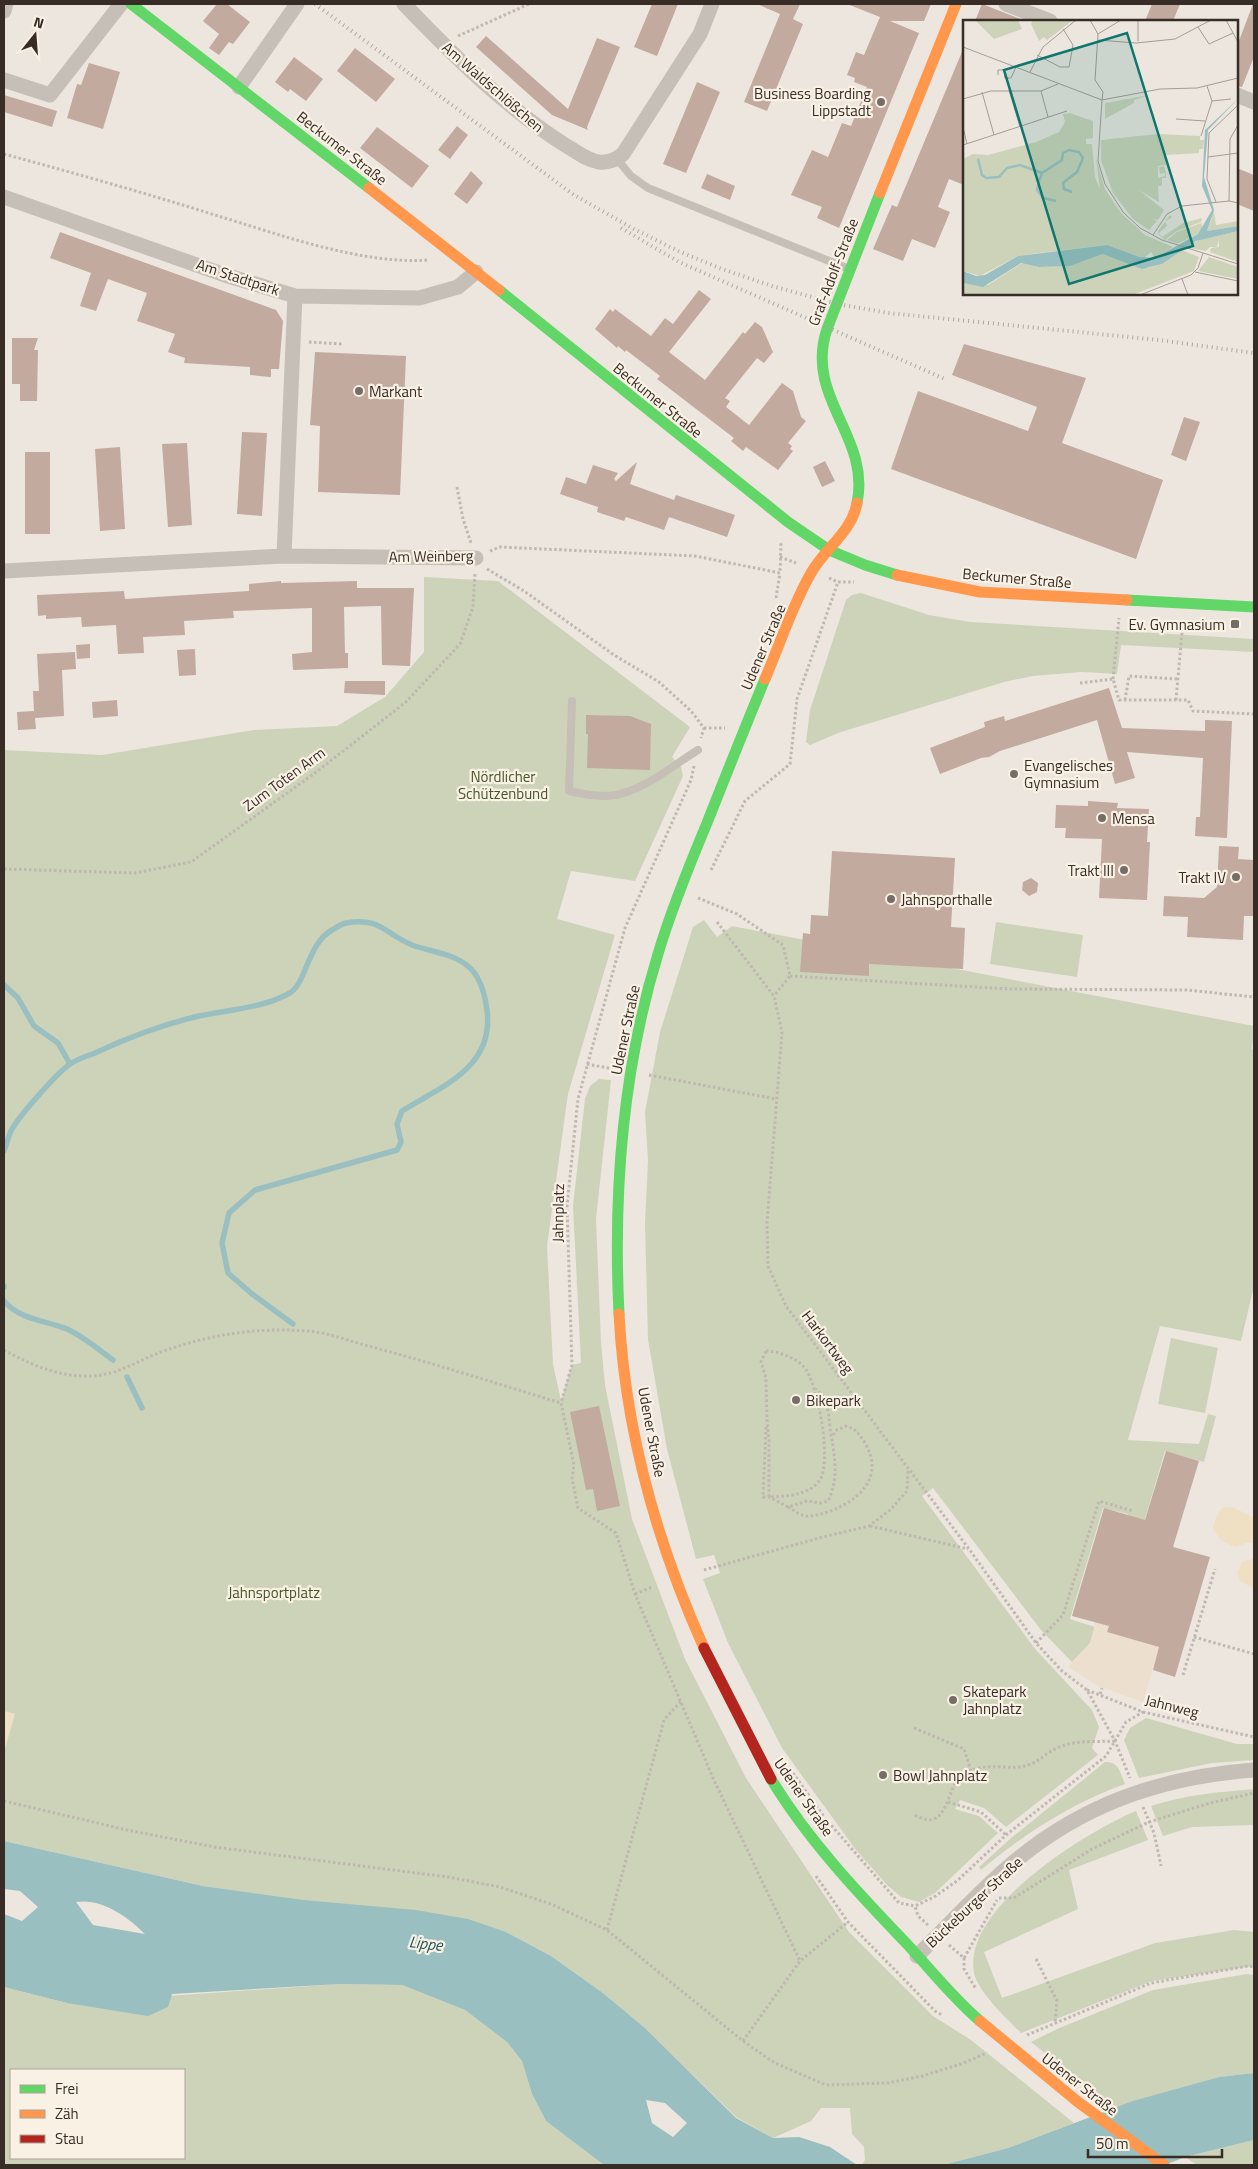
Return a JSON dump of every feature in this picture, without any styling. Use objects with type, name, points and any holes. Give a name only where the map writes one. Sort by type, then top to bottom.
[{"type":"main road","name":"Beckumer Straße","points":[[131,4],[476,272],[788,522],[829,550],[865,565],[910,579],[980,592],[1254,607]]},
{"type":"main road","name":"Graf-Adolf-Straße","points":[[829,550],[848,528],[858,505],[861,480],[857,458],[823,380],[820,354],[849,269],[956,4]]},
{"type":"main road","name":"Udener Straße","points":[[829,550],[812,570],[681,887],[657,957],[639,1027],[625,1108],[616,1221],[620,1341],[638,1452],[666,1553],[704,1652],[764,1768],[780,1794],[820,1847],[944,1987],[989,2029],[1064,2092],[1164,2165]]},
{"type":"street","points":[[4,11],[6,4]]},
{"type":"street","points":[[4,80],[50,95],[121,4]]},
{"type":"street","points":[[239,86],[297,4]]},
{"type":"street","name":"Am Waldschlößchen","points":[[404,4],[441,43],[537,127],[589,159],[607,162],[617,159]]},
{"type":"street","points":[[617,159],[623,154],[700,34],[712,4]]},
{"type":"street","points":[[1006,4],[1047,20]]},
{"type":"street","points":[[1238,95],[1254,102]]},
{"type":"street","name":"Am Stadtpark","points":[[4,197],[225,275],[295,296],[419,298],[458,288],[476,272]]},
{"type":"street","points":[[284,556],[295,296]]},
{"type":"street","name":"Am Weinberg","points":[[4,571],[284,556],[476,558]]},
{"type":"street","name":"Bückeburger Straße","points":[[917,1956],[1007,1868],[1058,1829],[1110,1802],[1156,1785],[1213,1773],[1254,1770]]},
{"type":"lane","points":[[617,159],[631,176],[648,188],[849,269]]},
{"type":"lane","points":[[572,702],[569,791],[582,794],[614,796],[643,786],[698,750]]},
{"type":"path","points":[[441,43],[529,4]]},
{"type":"path","points":[[4,154],[114,184],[301,241],[384,260],[431,260]]},
{"type":"path","points":[[293,341],[343,344]]},
{"type":"path","points":[[457,488],[462,519],[476,558],[491,573],[524,591],[614,655],[659,682],[691,711],[704,728],[719,728]]},
{"type":"path","name":"Am Weinberg","points":[[476,558],[500,548],[695,556],[780,573],[780,557]]},
{"type":"path","name":"Zum Toten Arm","points":[[4,869],[135,873],[190,862],[315,773],[406,702],[460,644],[473,607],[476,558]]},
{"type":"path","points":[[711,871],[745,801],[790,764],[797,699],[838,582]]},
{"type":"path","points":[[1120,600],[1113,680],[1119,700],[1188,700],[1193,711],[1254,714]]},
{"type":"path","points":[[1176,700],[1185,604]]},
{"type":"path","points":[[1125,700],[1128,676],[1178,679]]},
{"type":"path","points":[[1080,683],[1113,680]]},
{"type":"path","name":"Jahnplatz","points":[[561,1403],[572,1365],[567,1206],[578,1099],[625,928],[691,780],[704,728]]},
{"type":"path","points":[[702,889],[698,898],[737,914],[784,945],[790,976],[774,996]]},
{"type":"path","name":"Harkortweg","points":[[717,922],[774,996],[782,1032],[767,1223],[768,1266],[786,1306],[1036,1643],[1062,1671],[1087,1690],[1115,1741]]},
{"type":"path","points":[[790,976],[1010,989],[1186,990],[1254,996]]},
{"type":"path","points":[[587,1064],[623,1071]]},
{"type":"path","points":[[642,1074],[776,1099]]},
{"type":"path","points":[[4,1350],[25,1362],[60,1374],[91,1377],[116,1372],[160,1353],[212,1337],[264,1330],[308,1331],[417,1359],[561,1403],[574,1465],[572,1478],[578,1508],[616,1533],[636,1594],[714,1778],[800,1961]]},
{"type":"path","points":[[769,1497],[766,1378],[761,1362],[766,1351],[772,1351],[795,1359],[804,1367],[829,1411],[833,1437],[836,1464],[832,1494],[828,1501],[821,1503],[807,1501],[788,1507]]},
{"type":"path","points":[[769,1497],[792,1496],[819,1482],[823,1474],[825,1456],[816,1388]]},
{"type":"path","points":[[769,1497],[800,1514],[816,1516],[854,1500],[865,1487],[872,1470],[871,1460],[867,1448],[853,1428],[846,1426],[835,1431],[833,1437]]},
{"type":"path","points":[[704,1570],[869,1526],[890,1510],[907,1491],[908,1469]]},
{"type":"path","points":[[1036,1643],[1063,1615],[1099,1501],[1133,1511]]},
{"type":"path","points":[[869,1526],[968,1549]]},
{"type":"path","points":[[1183,1675],[1215,1569]]},
{"type":"path","points":[[636,1594],[652,1587]]},
{"type":"path","points":[[1194,1637],[1254,1654]]},
{"type":"path","points":[[1100,1694],[1102,1688]]},
{"type":"path","name":"Jahnweg","points":[[1087,1690],[1143,1712],[1254,1737]]},
{"type":"path","points":[[607,1930],[664,1720],[681,1701]]},
{"type":"path","points":[[792,1772],[825,1818],[899,1903],[915,1906],[934,1897],[957,1881],[1006,1835],[1106,1756],[1126,1722],[1143,1712]]},
{"type":"path","points":[[914,1728],[964,1749],[971,1771]]},
{"type":"path","points":[[915,1815],[922,1819],[934,1820],[943,1813],[953,1787],[960,1778],[971,1771],[984,1767],[1024,1766],[1038,1761],[1060,1746],[1074,1742],[1115,1741]]},
{"type":"path","points":[[998,1898],[1014,1898],[1092,1850],[1149,1822],[1210,1803],[1254,1793]]},
{"type":"path","points":[[4,1801],[127,1830],[214,1847],[448,1877],[500,1887],[551,1904],[607,1930],[743,2041],[800,1961],[848,1922],[935,2011],[949,2019]]},
{"type":"path","points":[[948,1802],[981,1812],[1006,1835]]},
{"type":"path","points":[[915,1906],[918,1916],[964,1958],[998,1898],[1005,1891]]},
{"type":"path","points":[[1036,1959],[1057,2001],[1055,2023]]},
{"type":"green space","points":[[424,577],[498,581],[690,727],[672,757],[681,767],[683,776],[635,881],[571,871],[557,919],[615,935],[568,1094],[547,1246],[553,1364],[561,1401],[572,1365],[581,1363],[573,1206],[585,1099],[590,1086],[599,1079],[611,1080],[596,1219],[601,1342],[605,1385],[632,1519],[685,1659],[746,1778],[849,1932],[933,2016],[971,2040],[1074,2123],[1008,2148],[943,2165],[862,2165],[865,2160],[864,2147],[852,2134],[850,2108],[821,2108],[811,2121],[773,2138],[736,2117],[645,2028],[603,1993],[551,1956],[506,1932],[203,1886],[4,1841],[4,750],[102,755],[254,730],[337,726],[385,697],[424,652]]},
{"type":"green space","points":[[861,593],[929,615],[970,622],[1254,639],[1254,652],[1121,645],[1117,674],[1082,672],[1033,676],[1004,682],[838,733],[810,745],[806,742],[810,710],[846,600],[852,595]]},
{"type":"green space","points":[[704,920],[717,937],[732,926],[1254,1026],[1252,1049],[1254,1050],[1254,1286],[1241,1341],[1160,1326],[1128,1440],[1199,1444],[1208,1414],[1216,1416],[1204,1462],[1165,1451],[1144,1522],[1127,1517],[1128,1514],[1103,1508],[1070,1619],[1095,1627],[1090,1643],[1072,1662],[1041,1630],[933,1488],[922,1496],[1036,1650],[1092,1710],[1099,1727],[1092,1748],[1098,1755],[1006,1827],[984,1808],[960,1800],[955,1809],[979,1816],[998,1833],[935,1893],[919,1902],[901,1897],[887,1885],[856,1850],[782,1748],[728,1643],[703,1579],[720,1573],[714,1555],[696,1559],[667,1449],[648,1340],[645,1223],[648,1160],[645,1112],[660,1032],[693,927]]},
{"type":"green space","points":[[996,922],[1083,935],[1077,977],[990,964]]},
{"type":"green space","points":[[1171,1338],[1218,1348],[1205,1413],[1158,1404]]},
{"type":"green space","points":[[1146,1718],[1237,1744],[1254,1744],[1254,1760],[1212,1763],[1139,1778],[1124,1740],[1130,1728]]},
{"type":"green space","points":[[1105,1762],[1113,1763],[1116,1766],[1125,1784],[1067,1810],[1031,1832],[981,1870],[979,1867],[1010,1839]]},
{"type":"green space","points":[[1254,1789],[1254,1825],[1192,1827],[1163,1836],[1151,1806],[1189,1797]]},
{"type":"green space","points":[[1136,1811],[1148,1840],[1069,1870],[1078,1909],[984,1952],[1002,1998],[1155,1943],[1234,1930],[1254,1932],[1254,1966],[1152,1981],[1021,2033],[987,1997],[974,1973],[975,1948],[987,1923],[1007,1899],[1032,1875],[1088,1836]]},
{"type":"green space","points":[[1247,1974],[1254,1975],[1254,2073],[1219,2077],[1115,2108],[1031,2042],[1057,2029],[1153,1990]]},
{"type":"green space","points":[[340,1984],[402,1985],[465,2010],[507,2042],[522,2061],[532,2094],[546,2121],[604,2165],[4,2165],[4,1987],[67,2003]]},
{"type":"green space","points":[[1254,2140],[1254,2165],[1197,2165],[1185,2157]]},
{"type":"sand","points":[[1233,1507],[1254,1518],[1254,1543],[1235,1547],[1220,1540],[1213,1528],[1216,1517],[1222,1508]]},
{"type":"sand","points":[[1254,1558],[1253,1588],[1240,1581],[1237,1573],[1242,1562]]},
{"type":"sand","points":[[4,1711],[15,1714],[4,1752]]},
{"type":"shaded area","points":[[1126,1566],[1107,1631],[1160,1645],[1143,1702],[1098,1686],[1068,1667],[1090,1643],[1100,1606]]},
{"type":"water","name":"Lippe","points":[[4,1841],[203,1886],[303,1900],[416,1910],[468,1919],[506,1932],[551,1956],[603,1993],[645,2028],[736,2118],[773,2138],[799,2137],[830,2147],[857,2165],[604,2165],[546,2121],[532,2094],[522,2061],[507,2042],[465,2010],[402,1985],[340,1984],[172,1994],[168,2007],[148,2016],[67,2003],[4,1987],[4,1914],[22,1921],[38,1907],[20,1891],[4,1889]],"holes":[[[76,1902],[95,1903],[113,1910],[145,1934],[93,1925]],[[646,2100],[665,2103],[687,2123],[673,2137],[652,2123]]]},
{"type":"water","points":[[1254,2073],[1254,2140],[1185,2157],[1165,2165],[943,2165],[1008,2148],[1133,2101],[1219,2077]]},
{"type":"building","points":[[217,4],[227,4],[250,22],[233,44],[229,42],[219,55],[209,48],[219,34],[203,21]]},
{"type":"building","points":[[652,4],[678,4],[657,56],[634,47]]},
{"type":"building","points":[[757,4],[800,4],[793,19],[803,24],[767,111],[744,102],[780,14]]},
{"type":"building","points":[[847,4],[931,4],[924,21],[890,21],[919,33],[839,228],[817,218],[822,207],[791,195],[812,150],[828,157],[842,123],[851,126],[867,87],[854,82],[855,78],[847,75],[856,52],[864,55],[880,17]]},
{"type":"building","points":[[982,4],[1023,20],[975,20]]},
{"type":"building","points":[[1152,4],[1180,4],[1173,20],[1145,20]]},
{"type":"building","points":[[1253,4],[1254,57],[1242,87],[1238,86],[1238,43]]},
{"type":"building","points":[[486,36],[568,109],[597,38],[620,47],[587,127],[588,130],[552,115],[476,47]]},
{"type":"building","points":[[355,48],[395,79],[376,102],[337,71]]},
{"type":"building","points":[[963,49],[963,185],[949,179],[938,207],[950,212],[935,248],[912,239],[903,261],[873,249],[892,205],[897,207]]},
{"type":"building","points":[[294,57],[323,79],[306,101],[290,89],[288,92],[275,82]]},
{"type":"building","points":[[89,63],[120,72],[103,129],[67,118],[77,84],[81,85]]},
{"type":"building","points":[[697,82],[720,92],[686,173],[663,164]]},
{"type":"building","points":[[4,95],[57,111],[52,127],[4,112]]},
{"type":"building","points":[[457,126],[468,135],[450,159],[438,150]]},
{"type":"building","points":[[377,127],[429,166],[412,188],[360,148]]},
{"type":"building","points":[[1238,168],[1254,175],[1254,211],[1238,204]]},
{"type":"building","points":[[471,171],[483,183],[467,204],[454,194]]},
{"type":"building","points":[[707,174],[735,186],[730,200],[701,188]]},
{"type":"building","points":[[60,232],[276,310],[283,321],[279,369],[271,369],[271,377],[250,375],[250,367],[184,363],[185,358],[168,352],[175,334],[137,321],[147,293],[108,279],[96,311],[80,306],[91,273],[50,258]]},
{"type":"building","points":[[699,290],[711,299],[669,352],[705,380],[743,332],[745,334],[755,322],[762,327],[773,352],[764,363],[757,358],[725,398],[730,401],[726,407],[749,425],[782,383],[793,391],[801,417],[806,421],[788,443],[792,446],[790,449],[793,451],[778,470],[746,447],[743,451],[731,441],[734,438],[657,379],[660,376],[626,350],[625,352],[618,346],[617,348],[595,329],[610,309],[613,312],[615,309],[651,336],[665,318],[673,324]]},
{"type":"building","points":[[12,338],[38,338],[34,350],[38,350],[37,401],[20,401],[20,384],[12,384]]},
{"type":"building","points":[[964,344],[1086,378],[1062,443],[1163,480],[1136,559],[891,469],[918,391],[1028,431],[1037,407],[952,375]]},
{"type":"building","name":"Markant","points":[[315,352],[406,356],[400,495],[318,492],[320,426],[310,425]]},
{"type":"building","points":[[1184,417],[1200,422],[1186,461],[1171,455]]},
{"type":"building","points":[[242,432],[267,433],[262,516],[237,514]]},
{"type":"building","points":[[187,443],[192,525],[168,527],[162,444]]},
{"type":"building","points":[[120,447],[125,529],[100,531],[95,449]]},
{"type":"building","points":[[25,452],[50,452],[50,534],[25,534]]},
{"type":"building","points":[[825,461],[835,481],[822,487],[813,467]]},
{"type":"building","points":[[637,462],[630,484],[674,500],[676,495],[735,515],[727,537],[669,517],[664,530],[626,517],[624,521],[597,512],[598,507],[560,494],[566,477],[586,484],[593,465],[618,473],[614,479],[616,481]]},
{"type":"building","points":[[281,581],[281,583],[357,581],[357,588],[414,588],[410,666],[382,665],[381,606],[344,607],[345,653],[348,653],[348,668],[293,670],[292,654],[312,652],[312,608],[233,611],[234,618],[184,621],[185,635],[143,637],[144,653],[118,654],[116,625],[82,627],[81,617],[46,619],[46,615],[38,616],[37,595],[124,591],[125,599],[249,591],[249,584]]},
{"type":"building","points":[[90,644],[90,658],[77,659],[76,645]]},
{"type":"building","points":[[195,649],[196,675],[179,676],[177,650]]},
{"type":"building","points":[[75,652],[76,669],[62,670],[64,716],[35,718],[36,729],[18,730],[17,712],[34,711],[33,691],[39,691],[37,654]]},
{"type":"building","points":[[345,681],[385,681],[385,695],[344,693]]},
{"type":"building","points":[[1109,688],[1122,728],[1205,731],[1205,720],[1232,721],[1227,838],[1195,836],[1196,817],[1200,817],[1203,758],[1127,752],[1135,778],[1115,784],[1097,720],[1000,751],[989,757],[981,758],[940,774],[930,748],[985,727],[984,722],[1004,716],[1005,721]]},
{"type":"building","points":[[117,700],[118,716],[93,718],[92,702]]},
{"type":"building","points":[[586,715],[630,716],[651,724],[650,770],[587,768],[588,734],[586,734]]},
{"type":"building","points":[[1088,801],[1118,803],[1117,808],[1149,809],[1147,842],[1150,842],[1147,900],[1099,898],[1102,839],[1065,838],[1066,828],[1055,828],[1056,805],[1088,806]]},
{"type":"building","name":"Trakt IV","points":[[1219,846],[1239,847],[1238,859],[1254,860],[1254,916],[1244,916],[1243,940],[1187,937],[1188,917],[1163,916],[1164,896],[1204,898],[1217,887]]},
{"type":"building","name":"Jahnsporthalle","points":[[832,851],[955,858],[951,927],[965,928],[963,969],[869,964],[869,976],[800,972],[803,933],[810,934],[811,915],[828,916]]},
{"type":"building","points":[[1031,878],[1038,883],[1037,892],[1029,896],[1022,890],[1023,882]]},
{"type":"building","points":[[599,1406],[620,1506],[597,1511],[593,1489],[586,1490],[570,1412]]},
{"type":"building","points":[[1166,1451],[1199,1461],[1173,1547],[1210,1557],[1175,1677],[1153,1670],[1159,1647],[1107,1632],[1109,1626],[1072,1616],[1104,1508],[1145,1520]]},
{"type":"waterway","points":[[4,1151],[17,1122],[48,1085],[70,1064],[159,1027],[199,1016],[256,1006],[288,994],[299,982],[312,954],[323,937],[342,924],[358,922],[375,924],[412,945],[463,962],[476,975],[484,994],[488,1025],[484,1043],[476,1058],[464,1071],[435,1092],[402,1111],[397,1124],[401,1142],[397,1150],[255,1190],[229,1213],[222,1243],[228,1273],[252,1294],[293,1324]]},
{"type":"waterway","points":[[4,985],[18,998],[34,1026],[58,1043],[70,1064]]},
{"type":"waterway","points":[[4,1301],[25,1316],[73,1332],[113,1360]]},
{"type":"waterway","points":[[127,1377],[142,1408]]},
{"type":"railway","points":[[315,4],[574,195],[634,229],[678,251],[722,269],[772,286],[838,304],[888,313],[1159,340],[1254,353]]},
{"type":"railway","points":[[621,228],[679,262],[947,380]]},
{"type":"traffic: fast","points":[[131,4],[369,188]]},
{"type":"traffic: fast","points":[[857,503],[859,479],[855,457],[830,397],[824,376],[822,354],[827,329],[880,193]]},
{"type":"traffic: fast","points":[[499,290],[788,522],[829,550],[865,565],[897,575]]},
{"type":"traffic: fast","points":[[1127,600],[1254,607]]},
{"type":"traffic: fast","points":[[619,1314],[617,1268],[619,1177],[628,1087],[646,998],[674,905],[765,679]]},
{"type":"traffic: fast","points":[[771,1779],[785,1802],[834,1865],[951,1993],[980,2021]]},
{"type":"traffic: slow","points":[[880,193],[956,4]]},
{"type":"traffic: slow","points":[[369,188],[499,290]]},
{"type":"traffic: slow","points":[[765,679],[804,586],[817,564],[850,523],[857,503]]},
{"type":"traffic: slow","points":[[897,575],[980,592],[1127,600]]},
{"type":"traffic: slow","points":[[619,1314],[628,1400],[646,1485],[672,1568],[704,1648]]},
{"type":"traffic: slow","points":[[980,2021],[1078,2102],[1164,2165]]},
{"type":"traffic: jam","points":[[704,1648],[771,1779]]},
{"type":"place","name":"Business Boarding Lippstadt","points":[[881,102]]},
{"type":"place","name":"Markant","points":[[359,391]]},
{"type":"place","name":"Ev. Gymnasium","points":[[1235,624]]},
{"type":"place","name":"Evangelisches Gymnasium","points":[[1014,774]]},
{"type":"place","name":"Mensa","points":[[1102,818]]},
{"type":"place","name":"Trakt III","points":[[1124,870]]},
{"type":"place","name":"Trakt IV","points":[[1236,877]]},
{"type":"place","name":"Jahnsporthalle","points":[[891,899]]},
{"type":"place","name":"Bikepark","points":[[796,1400]]},
{"type":"place","name":"Skatepark Jahnplatz","points":[[953,1700]]},
{"type":"place","name":"Bowl Jahnplatz","points":[[883,1775]]},
{"type":"park label","name":"Nördlicher Schützenbund","points":[[503,784]]},
{"type":"park label","name":"Jahnsportplatz","points":[[274,1592]]}]
